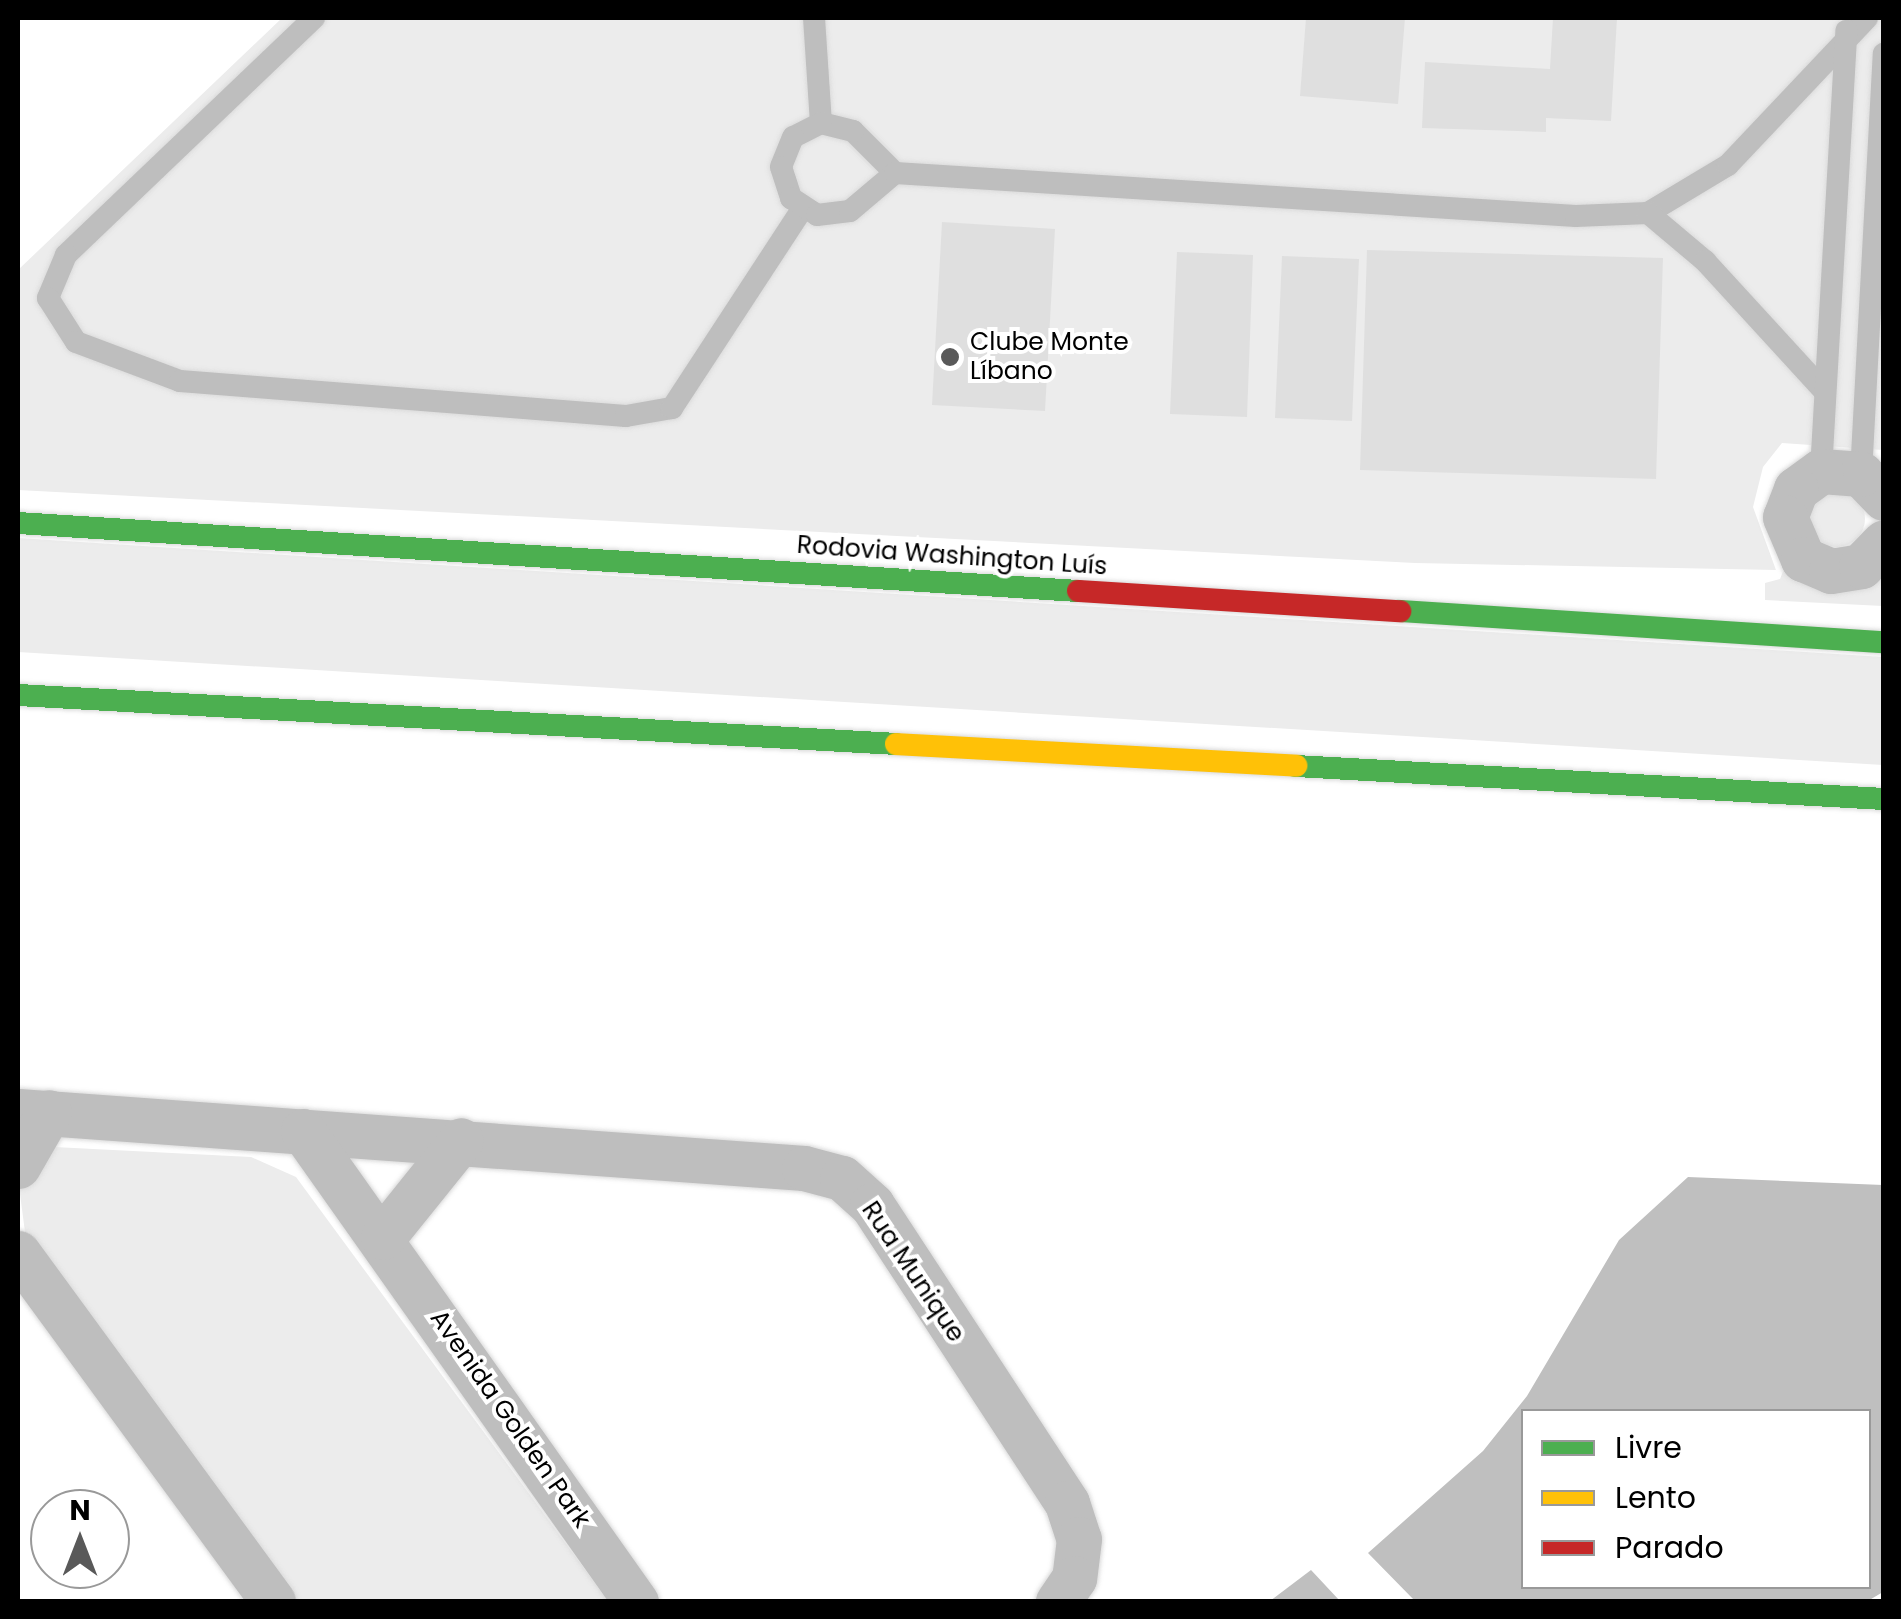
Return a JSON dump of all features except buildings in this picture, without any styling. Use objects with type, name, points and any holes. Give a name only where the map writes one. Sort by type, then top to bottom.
[{"type":"highway","name":"Rodovia Washington Luís","points":[[18,523],[1884,639]]},
{"type":"highway","points":[[18,695],[1884,798]]},
{"type":"street","points":[[1862,477],[1789,502],[1793,547],[1816,566],[1846,571],[1883,543]]},
{"type":"street","name":"Rua Munique","points":[[18,1166],[33,1112],[460,1140],[804,1168],[842,1178],[872,1205],[1067,1503],[1079,1539],[1074,1578],[1058,1602]]},
{"type":"street","name":"Avenida Golden Park","points":[[302,1131],[383,1236],[636,1602]]},
{"type":"street","points":[[383,1236],[460,1140]]},
{"type":"street","points":[[18,1254],[272,1602]]},
{"type":"lane","points":[[314,18],[66,255],[48,298],[76,342],[180,380],[642,414],[672,408],[694,380],[802,209]]},
{"type":"lane","points":[[814,18],[821,122]]},
{"type":"lane","points":[[802,209],[781,167],[793,138],[821,122],[852,131],[896,173],[1576,216],[1648,212],[1728,165],[1846,26],[1867,18]]},
{"type":"lane","points":[[1824,391],[1846,26]]},
{"type":"lane","points":[[1862,477],[1876,364],[1884,54]]},
{"type":"lane","points":[[802,209],[850,211],[896,173]]},
{"type":"lane","points":[[1648,212],[1706,261],[1824,391],[1862,477]]},
{"type":"shaded area","name":"Clube Monte Líbano","points":[[282,18],[1883,18],[1883,450],[1782,443],[1763,467],[1753,507],[1776,570],[1415,563],[18,490],[18,270]]},
{"type":"shaded area","points":[[1837,491],[1857,499],[1865,519],[1857,539],[1837,547],[1817,539],[1809,519],[1817,499]]},
{"type":"shaded area","points":[[18,538],[1883,657],[1883,765],[18,652]]},
{"type":"shaded area","points":[[1788,559],[1883,568],[1883,606],[1765,600],[1765,583],[1780,579]]},
{"type":"shaded area","points":[[54,1147],[251,1157],[296,1177],[608,1601],[296,1601],[25,1232],[18,1179]]},
{"type":"shaded area","points":[[1688,1177],[1883,1185],[1883,1592],[1866,1602],[1415,1601],[1368,1553],[1483,1451],[1527,1396],[1619,1240]]},
{"type":"shaded area","points":[[1311,1570],[1340,1601],[1270,1601]]},
{"type":"traffic: fast","points":[[18,523],[1078,591]]},
{"type":"traffic: fast","points":[[1400,611],[1884,642]]},
{"type":"traffic: fast","points":[[18,695],[896,744]]},
{"type":"traffic: fast","points":[[1296,766],[1884,799]]},
{"type":"traffic: slow","points":[[896,744],[1296,766]]},
{"type":"traffic: jam","points":[[1078,591],[1400,611]]},
{"type":"place","name":"Clube Monte Líbano","points":[[950,357]]}]
